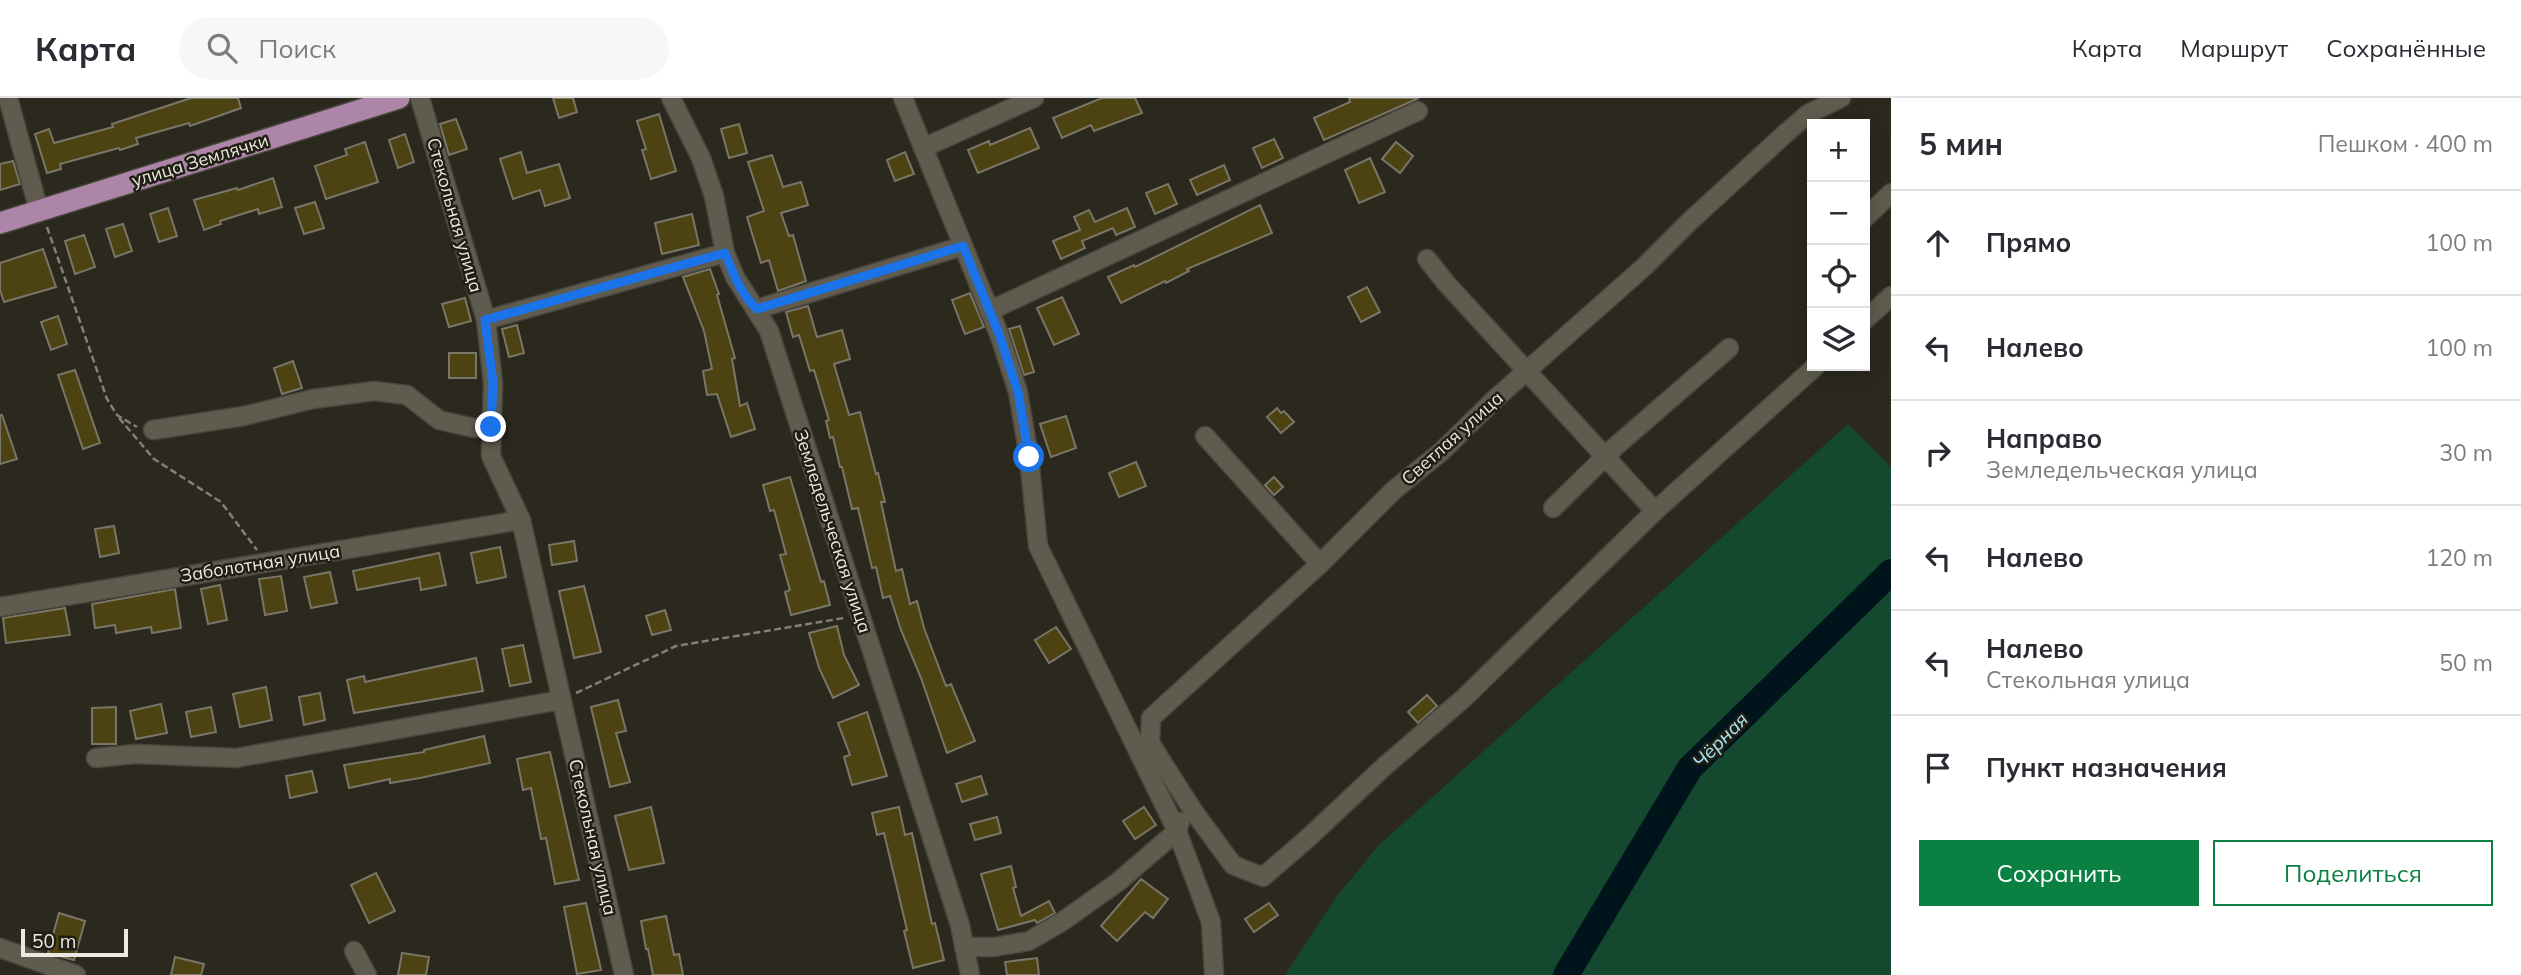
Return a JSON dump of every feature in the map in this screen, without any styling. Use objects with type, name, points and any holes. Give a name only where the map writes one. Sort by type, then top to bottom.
[{"type":"main road","name":"улица Землячки","points":[[0,223],[43,219],[399,98]]},
{"type":"street","points":[[8,98],[43,219]]},
{"type":"street","name":"Стекольная улица","points":[[420,98],[485,320],[493,383],[491,456],[521,520],[624,975]]},
{"type":"street","name":"Земледельческая улица","points":[[671,98],[714,196],[725,253],[735,277],[769,331],[961,925],[970,975]]},
{"type":"street","points":[[903,98],[989,311],[1018,392],[1029,457],[1038,547],[1177,831],[1211,922],[1214,975]]},
{"type":"street","points":[[923,148],[1034,98]]},
{"type":"street","name":"Светлая улица","points":[[1810,371],[1655,511],[1464,698],[1263,877],[1233,865],[1194,812],[1150,743],[1151,718],[1320,564],[1394,489],[1442,451],[1808,114],[1842,98]]},
{"type":"street","points":[[989,311],[1418,111]]},
{"type":"street","points":[[1870,213],[1891,194]]},
{"type":"street","points":[[757,309],[963,246]]},
{"type":"street","points":[[485,320],[725,253]]},
{"type":"street","points":[[1427,259],[1655,511]]},
{"type":"street","points":[[1870,315],[1891,296]]},
{"type":"street","points":[[1553,508],[1604,456],[1729,348]]},
{"type":"street","points":[[153,430],[244,416],[313,399],[374,391],[407,395],[439,420],[474,428],[491,427]]},
{"type":"street","points":[[1205,436],[1320,564]]},
{"type":"street","name":"Заболотная улица","points":[[0,607],[521,520]]},
{"type":"street","points":[[96,758],[135,754],[236,758],[561,700]]},
{"type":"street","points":[[964,947],[994,947],[1030,941],[1118,881],[1177,831],[1181,816],[1194,812]]},
{"type":"street","points":[[0,948],[76,975]]},
{"type":"street","points":[[354,951],[367,975]]},
{"type":"path","points":[[43,219],[107,399],[117,415],[154,459],[221,502],[266,562]]},
{"type":"path","points":[[117,415],[143,431],[153,430]]},
{"type":"path","points":[[561,700],[676,646],[861,615]]},
{"type":"green space","points":[[1848,424],[1891,467],[1891,975],[1285,975],[1337,896],[1379,845]]},
{"type":"building","points":[[191,98],[238,98],[241,108],[190,126],[189,123],[136,138],[138,144],[60,164],[61,169],[47,173],[35,134],[49,129],[54,143],[113,127],[112,124]]},
{"type":"building","points":[[553,98],[573,98],[577,112],[559,118]]},
{"type":"building","points":[[1102,98],[1135,98],[1142,113],[1094,131],[1091,125],[1062,138],[1053,118]]},
{"type":"building","points":[[1349,98],[1419,98],[1324,140],[1314,118],[1350,102]]},
{"type":"building","points":[[659,114],[676,171],[651,179],[642,150],[646,149],[637,121]]},
{"type":"building","points":[[456,119],[467,149],[449,155],[440,124]]},
{"type":"building","points":[[739,124],[747,153],[729,158],[721,129]]},
{"type":"building","points":[[1030,128],[1039,148],[978,173],[968,150],[989,141],[990,145]]},
{"type":"building","points":[[405,134],[414,162],[398,168],[389,140]]},
{"type":"building","points":[[1274,139],[1283,158],[1262,168],[1253,148]]},
{"type":"building","points":[[365,142],[378,182],[326,199],[315,166],[347,155],[345,149]]},
{"type":"building","points":[[1396,142],[1413,156],[1400,173],[1382,159]]},
{"type":"building","points":[[521,152],[527,173],[559,164],[570,198],[545,206],[540,190],[513,199],[500,159]]},
{"type":"building","points":[[905,152],[914,174],[895,181],[887,160]]},
{"type":"building","points":[[772,155],[783,187],[801,182],[808,205],[781,213],[789,236],[793,235],[806,281],[778,291],[769,260],[761,263],[747,217],[764,211],[748,162]]},
{"type":"building","points":[[1370,158],[1385,192],[1359,203],[1345,170]]},
{"type":"building","points":[[13,161],[20,184],[0,190],[0,164]]},
{"type":"building","points":[[1224,165],[1230,180],[1197,195],[1190,180]]},
{"type":"building","points":[[273,178],[282,207],[259,214],[258,209],[220,221],[221,224],[204,230],[194,200],[237,188],[238,190]]},
{"type":"building","points":[[1168,184],[1177,204],[1155,214],[1146,193]]},
{"type":"building","points":[[315,202],[324,228],[304,234],[295,208]]},
{"type":"building","points":[[1260,205],[1272,233],[1187,269],[1189,271],[1166,283],[1165,281],[1121,303],[1108,277],[1134,265],[1135,267]]},
{"type":"building","points":[[168,208],[177,236],[159,242],[150,214]]},
{"type":"building","points":[[1127,208],[1135,227],[1116,235],[1113,228],[1082,241],[1085,248],[1061,259],[1053,241],[1080,230],[1074,217],[1089,210],[1095,222]]},
{"type":"building","points":[[692,214],[699,245],[662,254],[655,223]]},
{"type":"building","points":[[123,224],[132,251],[115,257],[106,229]]},
{"type":"building","points":[[84,235],[95,267],[75,274],[65,241]]},
{"type":"building","points":[[43,249],[56,287],[4,302],[0,290],[0,263]]},
{"type":"building","points":[[710,269],[735,358],[732,359],[740,406],[747,403],[755,429],[731,437],[717,394],[707,395],[703,371],[712,369],[704,331],[683,277]]},
{"type":"building","points":[[1367,287],[1380,312],[1361,322],[1348,297]]},
{"type":"building","points":[[970,293],[984,327],[965,334],[952,300]]},
{"type":"building","points":[[1062,297],[1079,334],[1054,345],[1037,308]]},
{"type":"building","points":[[465,298],[471,321],[449,327],[442,304]]},
{"type":"building","points":[[808,306],[817,337],[842,330],[850,359],[834,364],[849,415],[860,412],[885,502],[881,502],[896,571],[902,569],[910,604],[917,601],[946,686],[951,684],[975,741],[947,753],[890,596],[883,598],[876,567],[872,568],[858,508],[852,509],[833,437],[830,438],[826,421],[829,420],[814,370],[810,371],[799,335],[793,337],[786,312]]},
{"type":"building","points":[[58,316],[67,344],[51,350],[41,322]]},
{"type":"building","points":[[517,325],[524,353],[509,357],[502,329]]},
{"type":"building","points":[[1020,326],[1034,372],[1024,375],[1009,329]]},
{"type":"building","points":[[449,353],[476,353],[476,378],[449,378]]},
{"type":"building","points":[[293,361],[302,388],[282,394],[274,368]]},
{"type":"building","points":[[75,370],[100,443],[83,449],[58,375]]},
{"type":"building","points":[[1277,408],[1281,413],[1284,411],[1294,422],[1281,433],[1267,417]]},
{"type":"building","points":[[0,415],[17,459],[0,464]]},
{"type":"building","points":[[1066,416],[1076,448],[1051,457],[1040,424]]},
{"type":"building","points":[[1136,462],[1146,486],[1119,497],[1109,473]]},
{"type":"building","points":[[790,477],[830,605],[791,615],[785,592],[790,590],[780,555],[786,554],[774,510],[770,511],[763,485]]},
{"type":"building","points":[[1274,477],[1283,487],[1274,495],[1265,485]]},
{"type":"building","points":[[114,526],[119,553],[100,557],[95,529]]},
{"type":"building","points":[[574,541],[577,561],[552,565],[549,545]]},
{"type":"building","points":[[500,547],[506,577],[477,583],[471,553]]},
{"type":"building","points":[[439,553],[446,585],[421,590],[419,578],[357,590],[353,571]]},
{"type":"building","points":[[330,572],[337,603],[311,608],[304,577]]},
{"type":"building","points":[[281,576],[287,611],[265,615],[259,579]]},
{"type":"building","points":[[220,585],[227,620],[208,624],[201,589]]},
{"type":"building","points":[[584,586],[601,652],[574,658],[559,591]]},
{"type":"building","points":[[175,589],[181,628],[152,633],[151,627],[116,633],[115,625],[95,628],[92,604]]},
{"type":"building","points":[[65,608],[70,635],[6,643],[3,618]]},
{"type":"building","points":[[665,610],[671,630],[652,635],[646,616]]},
{"type":"building","points":[[837,626],[844,655],[859,685],[833,698],[819,668],[809,633]]},
{"type":"building","points":[[1056,627],[1071,649],[1049,663],[1035,640]]},
{"type":"building","points":[[523,645],[531,682],[510,686],[502,649]]},
{"type":"building","points":[[476,658],[483,691],[354,713],[347,680],[364,676],[365,682]]},
{"type":"building","points":[[266,687],[272,720],[240,727],[233,694]]},
{"type":"building","points":[[320,693],[325,720],[304,725],[299,697]]},
{"type":"building","points":[[1427,695],[1437,706],[1418,723],[1408,712]]},
{"type":"building","points":[[618,700],[626,731],[616,733],[630,782],[610,787],[591,707]]},
{"type":"building","points":[[161,704],[167,733],[136,739],[130,711]]},
{"type":"building","points":[[116,707],[116,744],[92,744],[92,708]]},
{"type":"building","points":[[211,707],[216,732],[191,737],[186,712]]},
{"type":"building","points":[[867,712],[887,776],[852,785],[844,757],[850,755],[838,723]]},
{"type":"building","points":[[484,736],[490,763],[420,778],[390,783],[390,779],[349,788],[344,765],[424,752]]},
{"type":"building","points":[[550,752],[579,880],[555,884],[546,838],[541,839],[531,788],[523,790],[517,759]]},
{"type":"building","points":[[312,771],[317,792],[290,798],[286,776]]},
{"type":"building","points":[[981,776],[987,794],[962,802],[956,784]]},
{"type":"building","points":[[651,807],[664,863],[629,870],[615,816]]},
{"type":"building","points":[[899,807],[905,835],[912,833],[932,924],[935,923],[944,960],[913,968],[904,931],[907,930],[884,833],[877,835],[872,813]]},
{"type":"building","points":[[1144,807],[1156,825],[1135,839],[1123,821]]},
{"type":"building","points":[[997,817],[1001,833],[975,840],[970,824]]},
{"type":"building","points":[[1011,866],[1016,887],[1013,888],[1021,916],[1049,901],[1055,913],[1037,923],[1035,920],[998,930],[981,874]]},
{"type":"building","points":[[376,873],[395,911],[369,923],[351,885]]},
{"type":"building","points":[[1141,879],[1168,899],[1153,918],[1145,912],[1117,941],[1101,926]]},
{"type":"building","points":[[586,903],[601,970],[577,974],[564,907]]},
{"type":"building","points":[[1269,903],[1278,915],[1254,932],[1245,919]]},
{"type":"building","points":[[59,913],[85,921],[74,960],[48,953]]},
{"type":"building","points":[[666,916],[674,955],[679,954],[683,975],[653,975],[641,921]]},
{"type":"building","points":[[402,953],[429,957],[426,975],[398,975]]},
{"type":"building","points":[[175,957],[204,964],[201,975],[171,975]]},
{"type":"building","points":[[1037,958],[1039,975],[1007,975],[1005,962]]},
{"type":"waterway","name":"Чёрная","points":[[1566,975],[1690,768],[1891,572]]},
{"type":"route","points":[[491,427],[493,383],[485,320],[725,253],[749,302],[757,309],[963,246],[999,334],[1018,392],[1029,457]]}]
